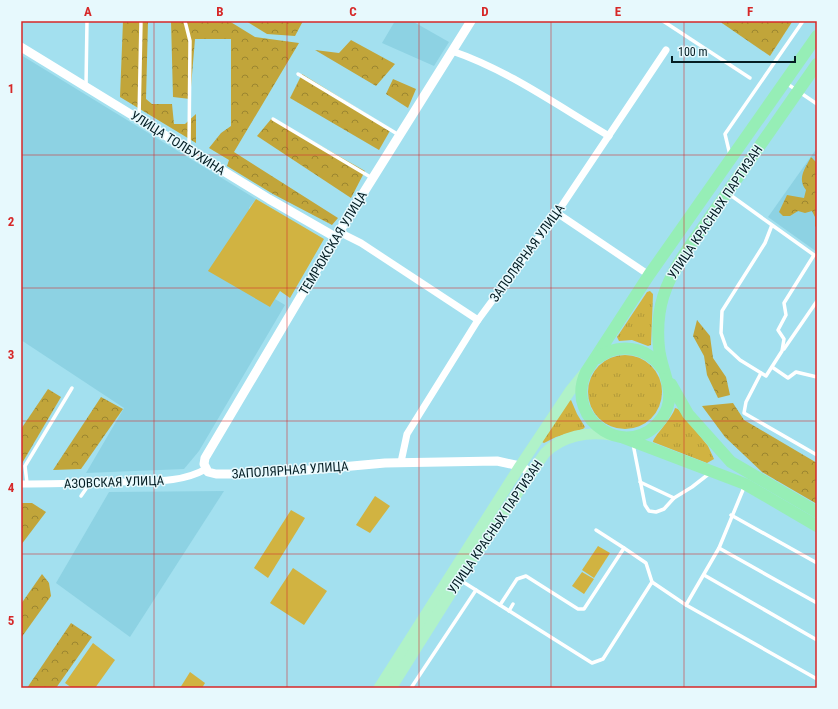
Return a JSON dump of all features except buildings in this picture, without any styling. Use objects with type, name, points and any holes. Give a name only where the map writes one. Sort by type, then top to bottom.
[{"type":"highway","name":"УЛИЦА КРАСНЫХ ПАРТИЗАН","points":[[593,363],[650,275],[817,36]]},
{"type":"highway","name":"УЛИЦА КРАСНЫХ ПАРТИЗАН","points":[[616,436],[640,435],[658,423],[668,405],[670,392],[659,349],[658,323],[660,305],[667,282],[675,267],[817,64]]},
{"type":"highway","points":[[817,512],[731,462],[688,414],[665,374],[651,356],[631,348],[610,351],[593,363],[582,384],[583,404],[588,416],[595,425],[616,436],[633,441],[745,484],[817,526]]},
{"type":"main road","name":"УЛИЦА КРАСНЫХ ПАРТИЗАН","points":[[380,688],[520,466],[570,391],[593,363]]},
{"type":"main road","name":"УЛИЦА КРАСНЫХ ПАРТИЗАН","points":[[391,688],[459,579],[530,472],[545,453],[562,441],[593,433],[616,436]]},
{"type":"street","name":"ТЕМРЮКСКАЯ УЛИЦА","points":[[206,469],[205,458],[338,235],[452,51],[468,22]]},
{"type":"street","name":"УЛИЦА ТОЛБУХИНА","points":[[21,47],[269,199],[338,235]]},
{"type":"street","name":"ЗАПОЛЯРНАЯ УЛИЦА","points":[[401,462],[410,428],[478,320],[557,213],[666,50]]},
{"type":"street","points":[[452,51],[476,59],[498,70],[609,136]]},
{"type":"street","points":[[557,213],[650,275]]},
{"type":"street","points":[[338,235],[360,243],[478,320]]},
{"type":"street","name":"ЗАПОЛЯРНАЯ УЛИЦА","points":[[206,469],[216,474],[237,474],[286,472],[401,462],[497,461],[520,466],[530,472]]},
{"type":"street","name":"АЗОВСКАЯ УЛИЦА","points":[[24,484],[90,483],[183,478],[195,475],[206,469]]},
{"type":"lane","points":[[86,87],[87,21]]},
{"type":"lane","points":[[139,120],[141,21]]},
{"type":"lane","points":[[185,21],[190,40],[190,150]]},
{"type":"lane","points":[[663,21],[750,78]]},
{"type":"lane","points":[[731,160],[725,134],[803,21]]},
{"type":"lane","points":[[298,74],[400,136]]},
{"type":"lane","points":[[785,82],[817,104]]},
{"type":"lane","points":[[273,119],[373,178]]},
{"type":"lane","points":[[727,193],[816,256],[784,303],[786,315],[778,330],[784,339],[782,351]]},
{"type":"lane","points":[[772,225],[765,243],[722,311],[721,333],[726,347],[740,360],[766,376],[817,301]]},
{"type":"lane","points":[[772,367],[788,378],[796,372],[803,372],[817,378]]},
{"type":"lane","points":[[761,373],[746,402],[744,413],[817,455]]},
{"type":"lane","points":[[24,484],[25,466],[72,388]]},
{"type":"lane","points":[[633,441],[645,505],[649,511],[656,512],[664,509],[674,498],[706,478],[712,471]]},
{"type":"lane","points":[[640,482],[674,498]]},
{"type":"lane","points":[[81,496],[90,483]]},
{"type":"lane","points":[[686,605],[718,548],[745,484]]},
{"type":"lane","points":[[731,515],[817,563]]},
{"type":"lane","points":[[596,530],[646,563],[652,582],[686,605],[817,679]]},
{"type":"lane","points":[[500,605],[517,579],[526,576],[578,609],[584,609],[624,548]]},
{"type":"lane","points":[[718,548],[817,603]]},
{"type":"lane","points":[[704,575],[817,640]]},
{"type":"lane","points":[[459,579],[590,662],[595,663],[603,659],[652,582]]},
{"type":"lane","points":[[411,688],[476,590]]},
{"type":"lane","points":[[509,611],[513,604]]},
{"type":"shaded area","points":[[395,21],[412,21],[449,42],[434,66],[382,43]]},
{"type":"shaded area","points":[[21,55],[256,199],[249,208],[270,307],[275,299],[285,305],[199,451],[184,469],[86,473],[124,408],[21,340]]},
{"type":"shaded area","points":[[817,148],[817,252],[768,217]]},
{"type":"shaded area","points":[[224,491],[130,637],[56,583],[109,492]]},
{"type":"green space","points":[[123,21],[148,21],[146,99],[152,104],[172,104],[174,124],[185,124],[196,114],[196,143],[120,97]]},
{"type":"green space","points":[[171,21],[229,21],[255,37],[299,43],[234,152],[338,218],[332,225],[273,194],[227,166],[229,160],[209,148],[221,133],[231,126],[231,39],[195,39],[190,99],[173,97]]},
{"type":"green space","points":[[246,21],[303,21],[295,36],[267,34]]},
{"type":"green space","points":[[719,21],[789,21],[792,22],[770,56]]},
{"type":"green space","points":[[351,40],[395,64],[376,86],[315,50],[339,53]]},
{"type":"green space","points":[[302,74],[391,129],[379,150],[290,98]]},
{"type":"green space","points":[[393,79],[416,89],[408,108],[386,94]]},
{"type":"green space","points":[[272,118],[365,171],[351,198],[257,136]]},
{"type":"green space","points":[[811,157],[817,163],[817,228],[815,226],[815,217],[812,211],[805,213],[798,211],[790,216],[783,216],[779,212],[787,195],[804,198],[806,190],[803,186],[802,177]]},
{"type":"green space","points":[[256,199],[324,239],[290,298],[280,291],[270,307],[208,271]]},
{"type":"green space","points":[[650,291],[653,294],[651,345],[648,346],[632,340],[619,341],[617,337],[647,292]]},
{"type":"green space","points":[[697,320],[710,336],[713,358],[726,377],[730,395],[718,398],[707,375],[704,356],[693,336]]},
{"type":"green space","points":[[625,355],[639,358],[651,366],[659,378],[662,392],[659,406],[651,418],[639,426],[625,429],[611,426],[599,418],[591,406],[588,392],[591,378],[599,366],[611,358]]},
{"type":"green space","points":[[48,389],[61,397],[21,465],[21,429]]},
{"type":"green space","points":[[101,397],[123,409],[81,469],[53,470]]},
{"type":"green space","points":[[571,400],[585,427],[583,429],[556,437],[544,443],[542,442],[569,401]]},
{"type":"green space","points":[[733,403],[744,420],[817,463],[817,504],[762,472],[725,437],[702,406]]},
{"type":"green space","points":[[675,408],[678,409],[708,446],[714,459],[707,463],[653,442]]},
{"type":"green space","points":[[375,496],[390,506],[370,533],[356,525]]},
{"type":"green space","points":[[21,503],[32,503],[46,512],[21,545]]},
{"type":"green space","points":[[291,510],[305,518],[268,578],[254,568]]},
{"type":"green space","points":[[598,546],[610,553],[594,578],[582,570]]},
{"type":"green space","points":[[293,568],[327,591],[304,625],[270,603]]},
{"type":"green space","points":[[582,572],[594,579],[584,594],[572,586]]},
{"type":"green space","points":[[42,574],[49,583],[51,596],[21,638],[21,604]]},
{"type":"green space","points":[[71,623],[92,637],[56,688],[27,688]]},
{"type":"green space","points":[[93,643],[115,660],[95,688],[72,688],[65,683]]},
{"type":"green space","points":[[190,672],[205,683],[202,688],[180,688]]}]
